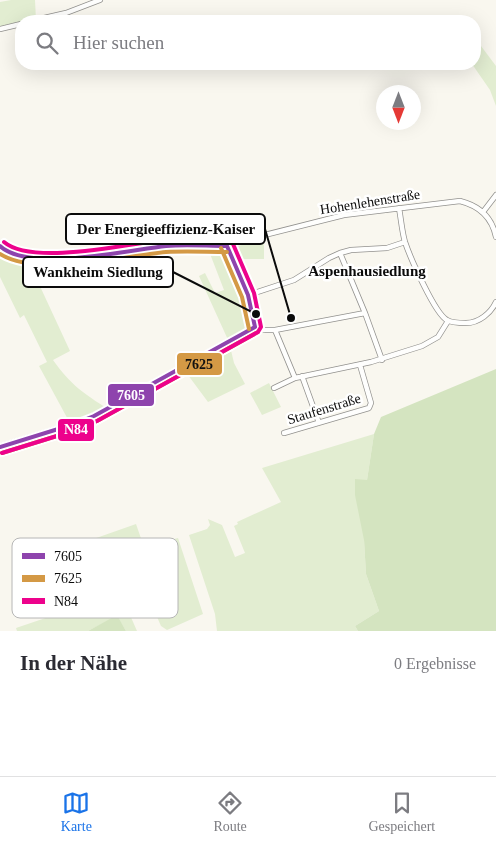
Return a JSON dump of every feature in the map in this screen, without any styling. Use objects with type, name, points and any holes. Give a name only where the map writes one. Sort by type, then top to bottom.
[{"type":"street","points":[[57,15],[100,0]]},
{"type":"street","points":[[0,29],[15,25]]},
{"type":"street","points":[[496,194],[483,212],[493,224],[496,237]]},
{"type":"street","name":"Hohenlehenstraße","points":[[0,246],[2,249],[23,256],[77,259],[159,246],[227,246],[344,214],[460,201],[468,203],[483,212]]},
{"type":"street","points":[[399,208],[405,242],[438,312],[448,321],[470,323],[482,318],[496,303]]},
{"type":"street","points":[[248,295],[294,280],[340,253],[351,250],[387,248],[405,242]]},
{"type":"street","points":[[227,246],[248,295],[255,327]]},
{"type":"street","points":[[340,253],[382,360]]},
{"type":"street","points":[[0,447],[71,426],[94,416],[255,327],[275,330],[365,313]]},
{"type":"street","points":[[274,388],[295,378],[382,360],[430,343],[441,333],[448,321]]},
{"type":"street","points":[[275,330],[295,378]]},
{"type":"street","name":"Staufenstraße","points":[[284,433],[367,409],[371,406],[360,365]]},
{"type":"street","points":[[302,376],[319,423]]},
{"type":"green space","points":[[35,0],[36,15],[15,15],[15,25],[0,29],[0,2]]},
{"type":"green space","points":[[481,46],[496,66],[496,106],[490,90],[476,70],[481,70]]},
{"type":"green space","points":[[264,239],[264,259],[237,259],[235,252],[238,246]]},
{"type":"green space","points":[[0,246],[14,254],[77,259],[32,269],[70,351],[53,360],[78,388],[108,409],[71,425],[39,366],[47,362],[24,315],[20,318],[0,277]]},
{"type":"green space","points":[[207,246],[227,246],[248,295],[255,327],[229,342],[199,276],[205,273],[215,293],[224,290]]},
{"type":"green space","points":[[229,342],[234,363],[245,384],[208,402],[182,367]]},
{"type":"green space","points":[[496,369],[496,631],[358,631],[355,626],[379,611],[366,574],[364,540],[355,495],[355,479],[367,480],[374,434],[381,417]]},
{"type":"green space","points":[[269,383],[281,407],[262,415],[250,393]]},
{"type":"green space","points":[[374,434],[367,480],[364,540],[366,574],[379,611],[355,626],[358,631],[217,631],[215,614],[189,535],[207,529],[210,525],[208,519],[222,525],[235,557],[245,553],[234,526],[238,524],[237,522],[281,502],[262,468]]},
{"type":"green space","points":[[136,524],[141,538],[96,538]]},
{"type":"green space","points":[[178,538],[203,614],[167,630],[161,626],[158,618],[178,618]]},
{"type":"green space","points":[[45,618],[113,618],[88,631],[17,631],[16,628]]},
{"type":"green space","points":[[112,618],[119,618],[126,631],[88,631]]},
{"type":"green space","points":[[118,618],[131,618],[137,631],[126,631]]},
{"type":"transit line","name":"N84","points":[[2,453],[73,431],[97,421],[258,332],[261,327],[254,293],[233,244],[229,240],[171,239],[81,252],[57,253],[17,249],[4,242]]},
{"type":"transit line","name":"7605","points":[[0,246],[14,254],[33,258],[55,259],[80,258],[174,245],[227,246]]},
{"type":"transit line","name":"7605","points":[[227,246],[248,295],[255,327]]},
{"type":"transit line","name":"7625","points":[[221,248],[242,297],[249,329]]},
{"type":"transit line","name":"7625","points":[[0,254],[17,261],[58,265],[81,264],[166,252],[227,252]]},
{"type":"transit line","name":"7605","points":[[0,447],[94,416],[255,327]]},
{"type":"transit line","name":"7625","points":[[2,453],[73,431],[97,421],[258,332]]},
{"type":"place","name":"Wankheim Siedlung","points":[[256,314]]},
{"type":"place","name":"Der Energieeffizienz-Kaiser","points":[[291,318]]},
{"type":"district","name":"Aspenhausiedlung","points":[[367,271]]}]
